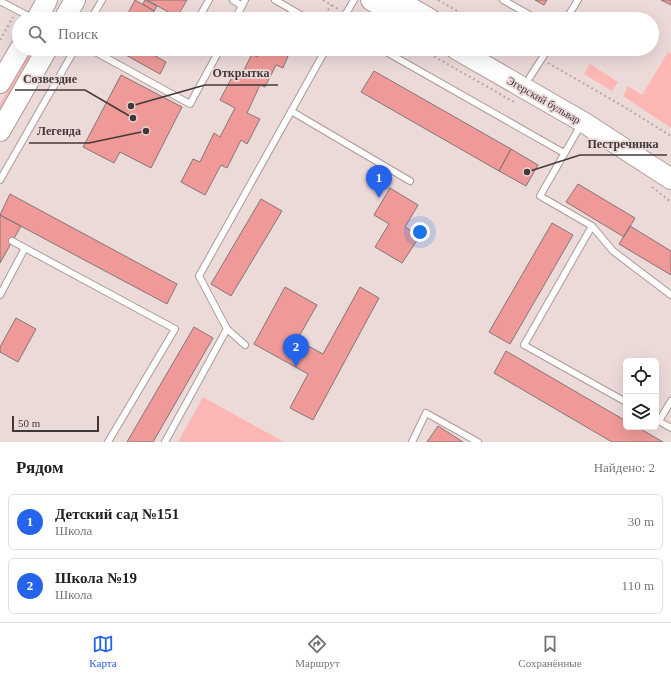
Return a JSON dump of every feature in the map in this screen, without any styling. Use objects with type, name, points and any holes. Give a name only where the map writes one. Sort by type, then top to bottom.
[{"type":"main road","points":[[40,12],[48,0]]},
{"type":"main road","points":[[68,12],[75,0]]},
{"type":"main road","points":[[371,0],[392,12]]},
{"type":"main road","points":[[397,0],[418,12]]},
{"type":"main road","points":[[0,83],[16,56]]},
{"type":"main road","points":[[0,131],[43,56]]},
{"type":"main road","name":"Эгерский бульвар","points":[[468,56],[524,90],[586,117],[671,163]]},
{"type":"main road","name":"Эгерский бульвар","points":[[489,56],[524,90]]},
{"type":"main road","name":"Эгерский бульвар","points":[[586,117],[671,179]]},
{"type":"lane","points":[[95,12],[102,0]]},
{"type":"lane","points":[[202,12],[209,0]]},
{"type":"lane","points":[[233,0],[244,3],[240,12]]},
{"type":"lane","points":[[275,0],[296,12]]},
{"type":"lane","points":[[345,12],[354,0]]},
{"type":"lane","points":[[503,0],[524,12]]},
{"type":"lane","points":[[572,12],[578,0]]},
{"type":"lane","points":[[0,1],[21,12]]},
{"type":"lane","points":[[0,180],[70,56]]},
{"type":"lane","points":[[103,56],[190,104],[216,56]]},
{"type":"lane","points":[[245,345],[227,329],[199,276],[322,56]]},
{"type":"lane","points":[[393,56],[564,153]]},
{"type":"lane","points":[[524,90],[544,56]]},
{"type":"lane","points":[[291,111],[410,181]]},
{"type":"lane","points":[[586,117],[540,196],[592,226],[613,251],[671,295]]},
{"type":"lane","points":[[592,226],[524,346],[623,400]]},
{"type":"lane","points":[[12,241],[175,329],[108,442]]},
{"type":"lane","points":[[0,295],[26,248]]},
{"type":"lane","points":[[165,442],[227,329]]},
{"type":"lane","points":[[659,419],[671,401]]},
{"type":"lane","points":[[412,442],[426,413],[478,442]]},
{"type":"lane","points":[[659,421],[671,428]]},
{"type":"path","points":[[323,0],[340,12]]},
{"type":"path","points":[[438,0],[459,12]]},
{"type":"path","points":[[326,12],[330,5]]},
{"type":"path","points":[[0,40],[12,19]]},
{"type":"path","points":[[439,56],[524,90]]},
{"type":"path","points":[[547,62],[671,136]]},
{"type":"shaded area","points":[[668,52],[671,54],[671,128],[623,96],[628,86],[642,95]]},
{"type":"shaded area","points":[[27,56],[34,56],[0,115],[0,104]]},
{"type":"shaded area","points":[[590,64],[618,82],[612,91],[584,74]]},
{"type":"shaded area","points":[[203,397],[284,442],[178,442]]},
{"type":"building","points":[[135,0],[154,11],[153,12],[129,12]]},
{"type":"building","points":[[145,0],[157,6],[154,11],[143,4]]},
{"type":"building","points":[[147,0],[187,0],[180,12],[168,12]]},
{"type":"building","points":[[535,0],[547,0],[544,5]]},
{"type":"building","points":[[661,0],[671,0],[671,5]]},
{"type":"building","points":[[128,56],[155,56],[166,62],[160,74]]},
{"type":"building","points":[[251,56],[288,56],[283,68],[276,65],[265,87],[260,85],[247,113],[260,119],[247,144],[241,140],[227,168],[221,165],[205,195],[181,182],[193,159],[200,162],[214,133],[220,137],[235,108],[220,100],[232,77],[239,80]]},
{"type":"building","points":[[374,71],[511,149],[499,171],[361,92]]},
{"type":"building","points":[[121,75],[182,107],[151,168],[120,152],[114,163],[83,147]]},
{"type":"building","points":[[511,149],[538,165],[526,186],[499,171]]},
{"type":"building","points":[[578,184],[635,218],[624,237],[566,202]]},
{"type":"building","points":[[390,188],[418,205],[405,227],[420,236],[402,263],[375,247],[389,224],[374,215]]},
{"type":"building","points":[[10,194],[177,284],[167,304],[0,215]]},
{"type":"building","points":[[261,199],[282,211],[231,296],[211,284]]},
{"type":"building","points":[[0,215],[21,226],[0,263]]},
{"type":"building","points":[[552,223],[573,235],[510,344],[489,332]]},
{"type":"building","points":[[630,226],[671,251],[671,275],[619,244]]},
{"type":"building","points":[[285,287],[317,305],[297,340],[323,354],[360,287],[379,298],[313,420],[290,408],[308,374],[254,344]]},
{"type":"building","points":[[16,318],[36,329],[18,362],[0,352],[0,347]]},
{"type":"building","points":[[194,327],[213,338],[153,442],[127,442]]},
{"type":"building","points":[[506,351],[623,419],[623,430],[642,430],[663,442],[612,442],[494,373]]},
{"type":"building","points":[[438,426],[463,442],[427,442]]},
{"type":"place","name":"Открытка","points":[[131,106]]},
{"type":"place","name":"Созвездие","points":[[133,118]]},
{"type":"place","name":"Легенда","points":[[146,131]]},
{"type":"place","name":"Пестречинка","points":[[527,172]]},
{"type":"place","name":"Детский сад №151","points":[[379,198]]},
{"type":"place","name":"Школа №19","points":[[296,367]]}]
